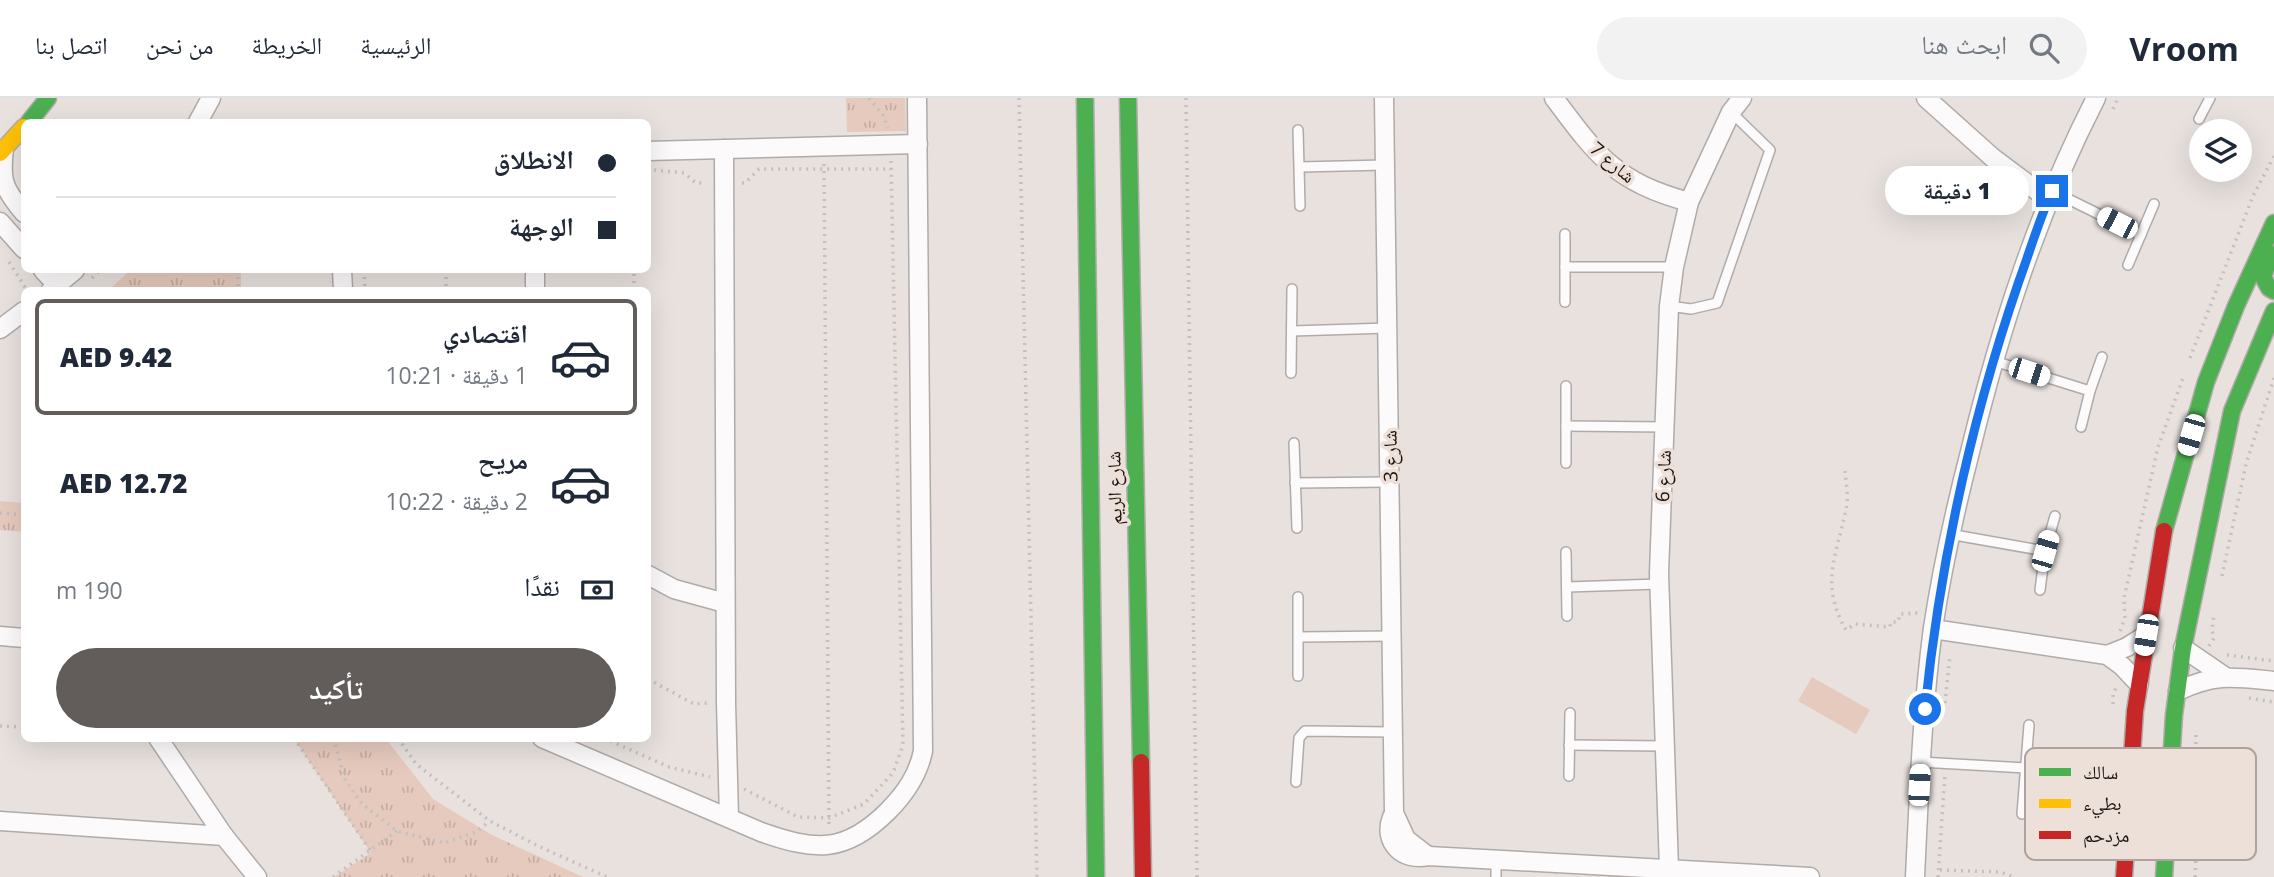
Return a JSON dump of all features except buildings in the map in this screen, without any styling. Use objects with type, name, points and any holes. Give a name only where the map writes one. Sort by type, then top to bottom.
[{"type":"street","points":[[31,119],[48,98]]},
{"type":"street","points":[[200,119],[211,98]]},
{"type":"street","points":[[551,742],[794,844],[846,842],[865,832],[887,812],[915,777],[923,751],[917,98]]},
{"type":"street","name":"شارع الريم","points":[[1085,98],[1096,877]]},
{"type":"street","name":"شارع الريم","points":[[1128,98],[1143,877]]},
{"type":"street","name":"شارع 3","points":[[1384,98],[1394,813],[1406,839],[1428,856],[1496,868]]},
{"type":"street","name":"شارع 7","points":[[1554,98],[1597,152],[1626,178],[1645,188],[1689,202]]},
{"type":"street","points":[[1926,98],[1993,158],[2050,195]]},
{"type":"street","points":[[1915,877],[1920,762],[1934,621],[1950,534],[1992,360],[2050,195],[2096,98]]},
{"type":"street","name":"شارع 6","points":[[1658,871],[1663,746],[1659,584],[1669,306],[1674,267],[1689,202],[1737,105]]},
{"type":"street","points":[[21,130],[2,151],[1,165],[4,186],[21,209]]},
{"type":"street","points":[[651,151],[918,144]]},
{"type":"street","points":[[724,149],[725,603],[729,818]]},
{"type":"street","points":[[0,222],[21,246]]},
{"type":"street","points":[[2143,748],[2139,684],[2161,541],[2206,382],[2236,306],[2274,223]]},
{"type":"street","points":[[2274,247],[2263,277],[2274,291]]},
{"type":"street","points":[[55,287],[71,273]]},
{"type":"street","points":[[2236,306],[2249,321]]},
{"type":"street","points":[[2163,748],[2178,691],[2183,648],[2232,411],[2274,311]]},
{"type":"street","points":[[0,329],[21,313]]},
{"type":"street","points":[[2232,411],[2227,390],[2237,358]]},
{"type":"street","points":[[651,577],[674,589],[725,603]]},
{"type":"street","points":[[1934,621],[2107,655],[2139,684]]},
{"type":"street","points":[[2107,655],[2146,635]]},
{"type":"street","points":[[0,636],[21,638]]},
{"type":"street","points":[[2183,648],[2224,676]]},
{"type":"street","points":[[2178,691],[2194,683],[2224,676],[2274,681]]},
{"type":"street","points":[[161,742],[224,836],[257,877]]},
{"type":"street","points":[[0,821],[224,836]]},
{"type":"street","points":[[2124,877],[2130,860]]},
{"type":"street","points":[[2160,860],[2164,877]]},
{"type":"street","points":[[1496,868],[1810,877]]},
{"type":"lane","points":[[2199,119],[2210,98]]},
{"type":"lane","points":[[1669,306],[1691,309],[1717,303],[1770,150],[1737,105]]},
{"type":"lane","points":[[1298,130],[1300,206]]},
{"type":"lane","points":[[1300,167],[1384,165]]},
{"type":"lane","points":[[2050,195],[2141,235]]},
{"type":"lane","points":[[2128,265],[2154,204]]},
{"type":"lane","points":[[1565,234],[1565,302]]},
{"type":"lane","points":[[1565,267],[1674,267]]},
{"type":"lane","points":[[1291,373],[1292,289]]},
{"type":"lane","points":[[1292,331],[1388,328]]},
{"type":"lane","points":[[2081,428],[2102,357]]},
{"type":"lane","points":[[1992,360],[2090,391]]},
{"type":"lane","points":[[1566,386],[1566,463]]},
{"type":"lane","points":[[1566,426],[1665,427]]},
{"type":"lane","points":[[1294,443],[1297,528]]},
{"type":"lane","points":[[1295,483],[1390,482]]},
{"type":"lane","points":[[2040,590],[2045,551],[2055,516]]},
{"type":"lane","points":[[1950,534],[2045,551]]},
{"type":"lane","points":[[1566,552],[1567,616]]},
{"type":"lane","points":[[1567,587],[1659,584]]},
{"type":"lane","points":[[1298,597],[1298,676]]},
{"type":"lane","points":[[1300,637],[1392,636]]},
{"type":"lane","points":[[1569,776],[1570,713]]},
{"type":"lane","points":[[2027,748],[2029,725]]},
{"type":"lane","points":[[1296,782],[1298,738],[1305,731],[1393,732]]},
{"type":"lane","points":[[1569,745],[1663,746]]},
{"type":"lane","points":[[1920,762],[2025,768]]},
{"type":"lane","points":[[2022,814],[2025,780]]},
{"type":"path","points":[[1019,98],[1037,877]]},
{"type":"path","points":[[1186,98],[1197,877]]},
{"type":"path","points":[[2112,110],[2118,98]]},
{"type":"path","points":[[824,146],[830,844]]},
{"type":"path","points":[[613,742],[669,766],[755,793],[772,805],[798,817],[829,818],[864,804],[893,773],[903,745],[891,169],[759,169],[745,183],[696,183],[684,173],[651,170]]},
{"type":"path","points":[[7,259],[25,287]]},
{"type":"path","points":[[2220,583],[2246,464],[2274,378]]},
{"type":"path","points":[[1845,471],[1847,506],[1830,571],[1835,611],[1846,630],[1855,624],[1890,627],[1891,622],[1898,622],[1900,614],[1934,621]]},
{"type":"path","points":[[0,513],[21,515]]},
{"type":"path","points":[[2214,609],[2212,630],[2216,646]]},
{"type":"path","points":[[2199,659],[2214,638]]},
{"type":"path","points":[[2220,654],[2274,661]]},
{"type":"path","points":[[651,681],[694,704],[726,703]]},
{"type":"path","points":[[2196,748],[2197,719]]},
{"type":"path","points":[[0,726],[21,727]]},
{"type":"path","points":[[298,742],[370,850]]},
{"type":"path","points":[[335,742],[344,778],[362,804],[397,831],[444,843],[476,832],[490,821]]},
{"type":"path","points":[[401,742],[415,764],[490,821],[607,877]]},
{"type":"path","points":[[1938,877],[1946,764]]},
{"type":"path","points":[[333,877],[397,831]]},
{"type":"path","points":[[1939,870],[2001,872],[2013,877]]},
{"type":"green space","points":[[846,98],[905,98],[906,131],[847,132]]},
{"type":"green space","points":[[127,273],[241,273],[241,287],[112,287]]},
{"type":"green space","points":[[0,501],[21,503],[21,532],[0,530]]},
{"type":"green space","points":[[1812,677],[1870,710],[1856,734],[1798,701]]},
{"type":"green space","points":[[296,742],[388,742],[433,799],[492,835],[583,877],[334,877],[371,853]]},
{"type":"traffic: fast","points":[[31,119],[48,98]]},
{"type":"traffic: fast","points":[[1085,98],[1096,877]]},
{"type":"traffic: fast","points":[[1128,98],[1141,762]]},
{"type":"traffic: fast","points":[[2164,531],[2206,382],[2236,306],[2274,223]]},
{"type":"traffic: fast","points":[[2271,254],[2263,277],[2274,291]]},
{"type":"traffic: fast","points":[[2172,748],[2183,648],[2232,411],[2274,311]]},
{"type":"traffic: fast","points":[[2164,877],[2165,860]]},
{"type":"traffic: slow","points":[[0,153],[21,130]]},
{"type":"traffic: jam","points":[[2133,748],[2135,711],[2164,531]]},
{"type":"traffic: jam","points":[[1141,762],[1143,877]]},
{"type":"traffic: jam","points":[[2124,877],[2125,860]]},
{"type":"route","points":[[1925,709],[1933,629],[1950,534],[1992,360],[2052,191]]}]
